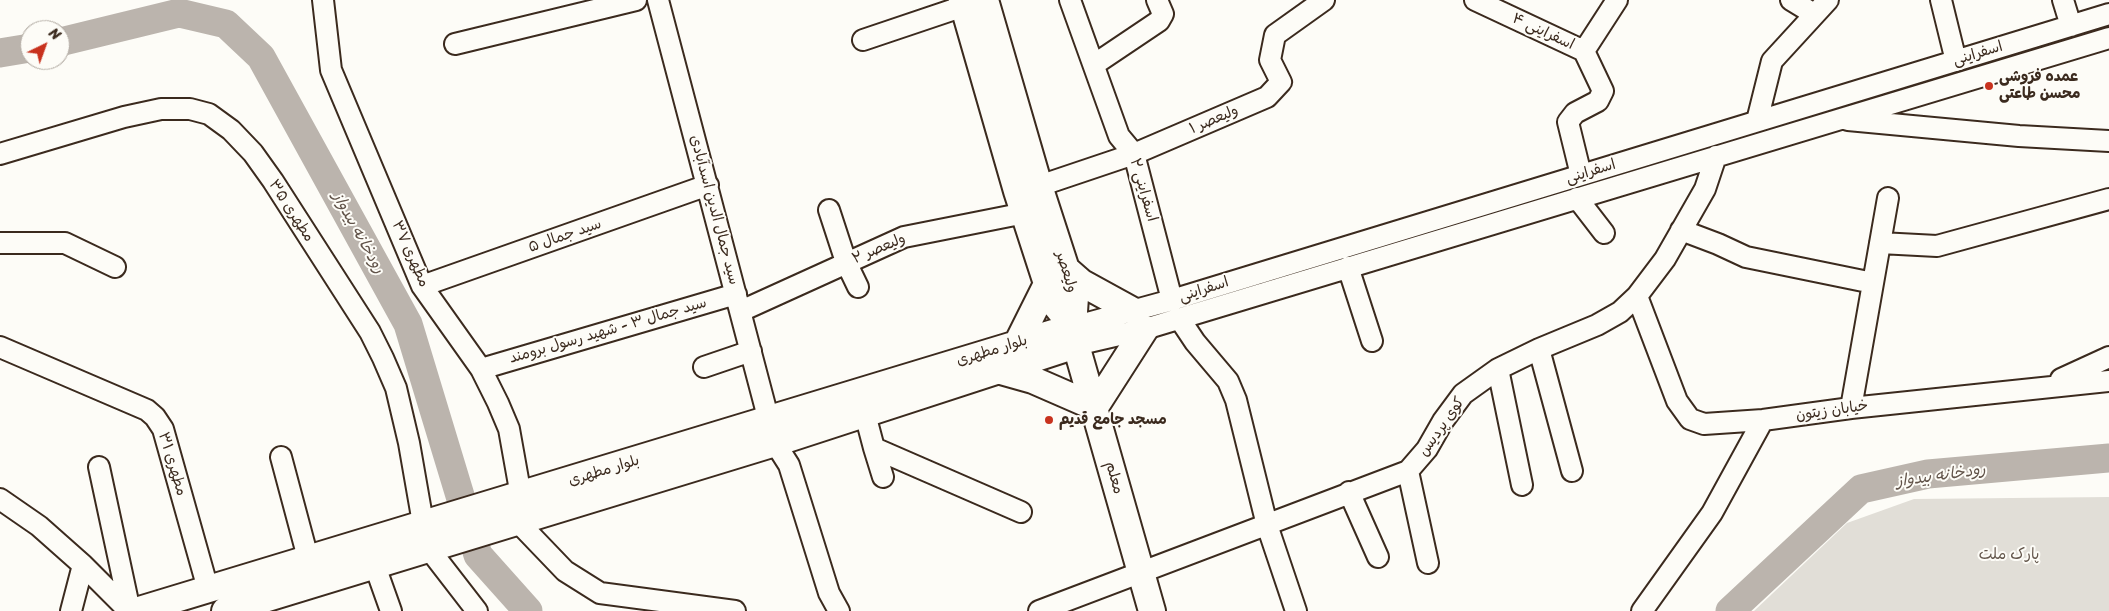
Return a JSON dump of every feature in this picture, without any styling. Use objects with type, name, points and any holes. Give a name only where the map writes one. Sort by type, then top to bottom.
[{"type":"main road","name":"ولیعصر","points":[[970,2],[1027,197],[1056,276],[1053,302],[1074,336]]},
{"type":"main road","points":[[1001,371],[1033,380],[1095,407],[1139,320],[1082,283],[1056,276],[1017,344]]},
{"type":"main road","name":"بلوار مطهری","points":[[225,611],[468,537],[503,518],[772,432],[1017,344],[1074,336]]},
{"type":"main road","name":"بلوار مطهری","points":[[503,518],[521,496],[772,432],[864,414],[1001,371],[1074,336]]},
{"type":"main road","name":"معلم","points":[[1074,336],[1152,611]]},
{"type":"main road","name":"بلوار مطهری","points":[[136,611],[462,512],[503,518]]},
{"type":"main road","points":[[462,512],[468,537]]},
{"type":"street","name":"مطهری ۳۷","points":[[323,0],[331,70],[422,286],[481,369],[509,429],[521,496]]},
{"type":"street","points":[[455,44],[636,0]]},
{"type":"street","name":"سید جمال الدین اسدآبادی","points":[[658,0],[772,432],[789,465],[830,593],[839,611]]},
{"type":"street","name":"اسفراینی ۲","points":[[1070,0],[1095,64],[1119,136],[1134,154],[1175,309],[1195,342],[1213,361],[1228,382],[1233,394],[1267,525],[1296,611]]},
{"type":"street","points":[[1095,64],[1159,21],[1162,14],[1157,0]]},
{"type":"street","name":"ولیعصر ۱","points":[[1027,197],[1267,97],[1281,82],[1270,60],[1275,35],[1324,0]]},
{"type":"street","name":"اسفراینی ۴","points":[[1475,0],[1584,51],[1603,91],[1598,101],[1576,113],[1568,122],[1581,175]]},
{"type":"street","points":[[1584,51],[1617,0]]},
{"type":"street","points":[[1791,0],[1814,14]]},
{"type":"street","points":[[1757,121],[1772,61],[1828,0]]},
{"type":"street","points":[[1941,0],[1956,61]]},
{"type":"street","points":[[2064,0],[2071,26]]},
{"type":"street","points":[[863,40],[970,2]]},
{"type":"street","name":"اسفراینی","points":[[1175,309],[1264,271],[2109,14]]},
{"type":"street","name":"اسفراینی","points":[[1074,336],[1175,309],[1271,290],[2109,38]]},
{"type":"street","name":"مطهری ۳۵","points":[[0,154],[124,117],[162,109],[190,109],[209,114],[231,130],[253,153],[273,181],[370,332],[384,358],[396,388],[428,522]]},
{"type":"street","points":[[1836,119],[2019,136],[2109,141]]},
{"type":"street","name":"کوی پردیس","points":[[1039,611],[1408,471],[1427,449],[1444,421],[1464,394],[1498,369],[1539,349],[1597,325],[1620,312],[1637,296],[1665,259],[1706,190],[1716,156]]},
{"type":"street","name":"سید جمال ۵","points":[[422,286],[708,185]]},
{"type":"street","name":"ولیعصر ۲","points":[[738,302],[846,262],[904,237],[1027,197]]},
{"type":"street","points":[[1577,198],[1604,233]]},
{"type":"street","points":[[1851,408],[1888,198]]},
{"type":"street","points":[[1880,242],[1937,246],[2109,199]]},
{"type":"street","points":[[829,210],[846,262],[858,287]]},
{"type":"street","points":[[1682,230],[1746,257],[1873,282]]},
{"type":"street","points":[[0,243],[65,243],[115,267]]},
{"type":"street","points":[[1348,267],[1372,341]]},
{"type":"street","points":[[1264,271],[1260,280],[1262,285],[1271,290]]},
{"type":"street","name":"خیابان زیتون","points":[[1637,296],[1677,402],[1683,413],[1690,419],[1704,424],[1763,420],[2046,386],[2109,381]]},
{"type":"street","name":"سید جمال ۳ - شهید رسول برومند","points":[[481,369],[738,302]]},
{"type":"street","name":"مطهری ۳۱","points":[[0,347],[147,410],[155,417],[163,429],[208,589]]},
{"type":"street","points":[[1539,349],[1572,471]]},
{"type":"street","points":[[704,367],[751,351]]},
{"type":"street","points":[[2046,386],[2109,358]]},
{"type":"street","points":[[1498,369],[1522,485]]},
{"type":"street","points":[[864,414],[883,477]]},
{"type":"street","points":[[1642,611],[1712,514],[1763,420]]},
{"type":"street","points":[[874,448],[1021,512]]},
{"type":"street","points":[[281,457],[308,558]]},
{"type":"street","points":[[99,467],[130,611]]},
{"type":"street","points":[[1408,471],[1428,563]]},
{"type":"street","points":[[1349,492],[1378,557]]},
{"type":"street","points":[[0,499],[39,526],[83,565],[130,611]]},
{"type":"street","points":[[503,518],[565,571],[600,593],[735,611]]},
{"type":"street","points":[[435,548],[477,611]]},
{"type":"street","points":[[71,611],[83,565]]},
{"type":"street","points":[[375,566],[391,611]]},
{"type":"green space","name":"پارک ملت","points":[[2109,497],[2109,611],[1754,611],[1847,523],[1914,499]]},
{"type":"waterway","name":"رودخانه بیدواز","points":[[70,40],[179,13],[226,24],[261,57],[408,324],[478,555],[528,611]]},
{"type":"waterway","name":"رودخانه بیدواز","points":[[0,53],[20,50]]},
{"type":"waterway","name":"رودخانه بیدواز","points":[[1730,611],[1861,489],[1928,474],[2109,458]]},
{"type":"place","name":"عمده فروشی محسن طاعتی","points":[[1989,86]]},
{"type":"place","name":"مسجد جامع قدیم","points":[[1049,420]]}]
